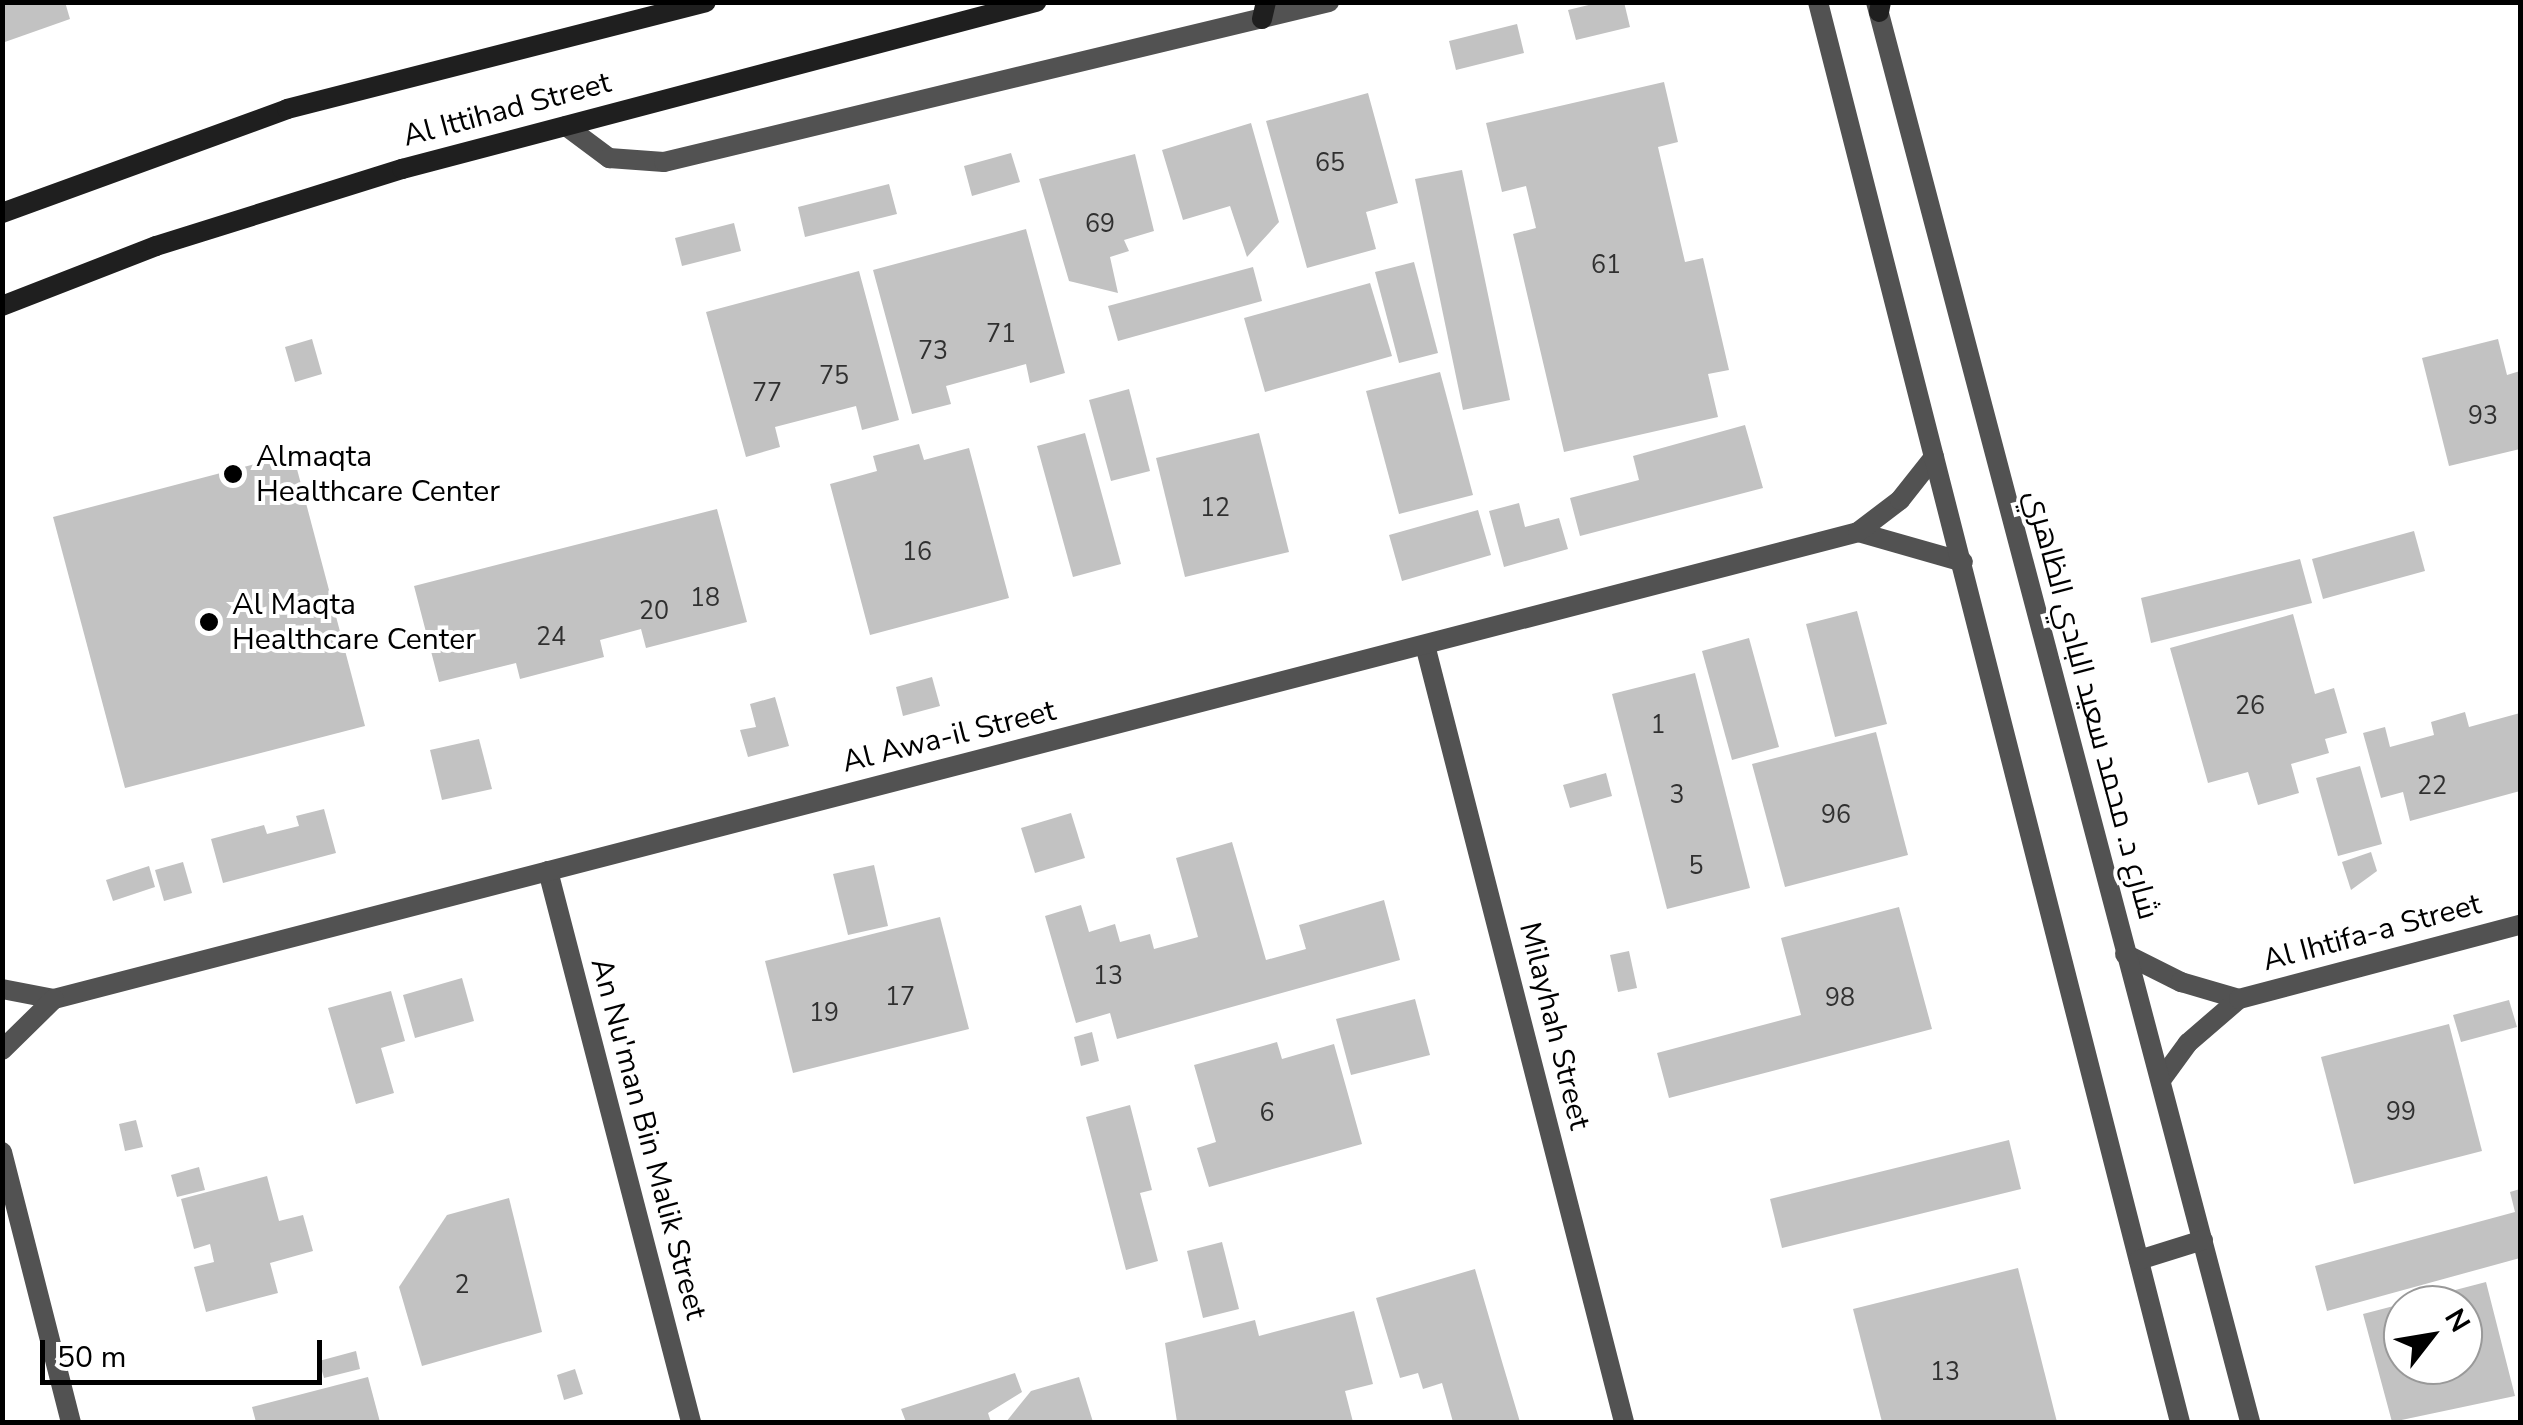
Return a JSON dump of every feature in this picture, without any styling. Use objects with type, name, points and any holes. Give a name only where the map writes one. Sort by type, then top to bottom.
[{"type":"main road","name":"Al Ittihad Street","points":[[5,212],[287,109],[706,2]]},
{"type":"main road","name":"Al Ittihad Street","points":[[2,306],[156,246],[566,126],[1036,2]]},
{"type":"street","points":[[566,126],[609,158],[664,162],[1264,11],[1329,2]]},
{"type":"street","points":[[1818,2],[2180,1422]]},
{"type":"street","name":"شارع د. محمد سعيد البادي الظاهري","points":[[1879,6],[2250,1422]]},
{"type":"street","name":"Al Awa-il Street","points":[[2,989],[54,999],[1858,532],[1900,500],[1934,457]]},
{"type":"street","points":[[1858,532],[1963,562]]},
{"type":"street","name":"Milayhah Street","points":[[1425,645],[1624,1422]]},
{"type":"street","name":"An Nu'man Bin Malik Street","points":[[548,871],[690,1422]]},
{"type":"street","name":"Al Ihtifa-a Street","points":[[2161,1080],[2188,1043],[2239,998],[2520,925]]},
{"type":"street","name":"Al Ihtifa-a Street","points":[[2125,954],[2180,982],[2239,998]]},
{"type":"street","name":"Al Awa-il Street","points":[[2,1050],[54,999]]},
{"type":"street","points":[[2,1152],[71,1422]]},
{"type":"street","points":[[2139,1260],[2202,1240]]},
{"type":"building","points":[[2,2],[65,2],[70,19],[2,43]]},
{"type":"building","points":[[1601,2],[1624,2],[1630,27],[1576,40],[1568,10]]},
{"type":"building","points":[[1517,24],[1524,53],[1456,70],[1449,41]]},
{"type":"building","points":[[1664,82],[1678,142],[1658,147],[1685,262],[1703,258],[1729,370],[1708,374],[1718,417],[1564,452],[1513,234],[1536,228],[1526,186],[1502,192],[1486,123]]},
{"type":"building","points":[[1368,93],[1398,203],[1366,212],[1376,249],[1307,268],[1266,121]]},
{"type":"building","points":[[1251,123],[1279,222],[1247,257],[1230,206],[1183,220],[1162,150]]},
{"type":"building","points":[[1011,153],[1020,182],[972,196],[964,166]]},
{"type":"building","points":[[1135,154],[1154,231],[1124,240],[1129,251],[1110,257],[1118,293],[1069,281],[1039,179]]},
{"type":"building","points":[[1462,170],[1510,400],[1463,410],[1415,179]]},
{"type":"building","points":[[889,184],[897,214],[805,237],[798,207]]},
{"type":"building","points":[[734,223],[741,251],[682,266],[675,238]]},
{"type":"building","points":[[1026,229],[1065,373],[1030,383],[1026,364],[946,386],[951,404],[912,414],[873,270]]},
{"type":"building","points":[[1414,262],[1438,353],[1399,363],[1375,272]]},
{"type":"building","points":[[1253,267],[1262,301],[1118,341],[1108,306]]},
{"type":"building","points":[[859,271],[899,420],[862,430],[856,406],[775,427],[780,447],[746,457],[706,312]]},
{"type":"building","points":[[1370,283],[1392,356],[1265,392],[1244,318]]},
{"type":"building","points":[[312,339],[322,374],[295,382],[285,347]]},
{"type":"building","points":[[2498,339],[2507,375],[2520,371],[2520,449],[2449,466],[2422,358]]},
{"type":"building","points":[[1440,372],[1473,495],[1399,514],[1366,391]]},
{"type":"building","points":[[1129,389],[1150,471],[1111,481],[1089,400]]},
{"type":"building","points":[[1745,425],[1763,488],[1580,536],[1570,498],[1639,480],[1633,456]]},
{"type":"building","points":[[1085,433],[1121,564],[1073,577],[1037,446]]},
{"type":"building","points":[[1259,433],[1289,552],[1185,577],[1156,458]]},
{"type":"building","points":[[919,444],[924,460],[969,448],[1009,598],[870,635],[830,484],[877,471],[873,456]]},
{"type":"building","name":"Al Maqta Healthcare Center","points":[[293,454],[365,726],[125,788],[53,517]]},
{"type":"building","points":[[1519,503],[1525,527],[1559,518],[1568,549],[1504,567],[1489,511]]},
{"type":"building","points":[[717,509],[747,622],[646,648],[641,629],[600,640],[604,657],[520,679],[516,663],[439,682],[414,586]]},
{"type":"building","points":[[1478,510],[1491,555],[1402,581],[1389,535]]},
{"type":"building","points":[[2414,531],[2425,571],[2323,599],[2312,559]]},
{"type":"building","points":[[2300,559],[2312,603],[2151,643],[2141,598]]},
{"type":"building","points":[[1857,611],[1887,724],[1835,737],[1806,624]]},
{"type":"building","points":[[2293,614],[2315,694],[2334,688],[2347,733],[2325,739],[2329,753],[2291,764],[2299,793],[2258,805],[2248,772],[2208,783],[2170,648]]},
{"type":"building","points":[[1749,638],[1779,747],[1732,760],[1702,651]]},
{"type":"building","points":[[1695,673],[1750,888],[1667,909],[1612,694]]},
{"type":"building","points":[[932,677],[940,706],[903,716],[896,687]]},
{"type":"building","points":[[775,697],[789,746],[748,757],[740,730],[756,727],[750,704]]},
{"type":"building","points":[[2465,712],[2469,727],[2520,713],[2520,791],[2410,821],[2403,792],[2381,798],[2363,733],[2385,727],[2390,747],[2434,735],[2431,722]]},
{"type":"building","points":[[1876,732],[1908,855],[1785,887],[1752,764]]},
{"type":"building","points":[[479,739],[492,789],[442,800],[430,750]]},
{"type":"building","points":[[2360,766],[2382,844],[2338,856],[2316,778]]},
{"type":"building","points":[[1606,773],[1612,796],[1570,808],[1563,785]]},
{"type":"building","points":[[324,809],[336,853],[223,883],[211,839],[264,825],[267,834],[299,826],[296,816]]},
{"type":"building","points":[[1071,813],[1085,858],[1035,873],[1021,828]]},
{"type":"building","points":[[1232,842],[1266,960],[1306,949],[1299,925],[1384,900],[1400,960],[1117,1039],[1110,1013],[1076,1023],[1045,916],[1081,905],[1089,932],[1115,924],[1120,942],[1150,934],[1154,949],[1198,937],[1176,858]]},
{"type":"building","points":[[2371,852],[2377,871],[2351,890],[2342,862]]},
{"type":"building","points":[[183,862],[192,893],[164,901],[155,870]]},
{"type":"building","points":[[874,865],[888,926],[848,935],[833,874]]},
{"type":"building","points":[[149,866],[155,887],[113,901],[106,880]]},
{"type":"building","points":[[1899,907],[1932,1029],[1669,1098],[1657,1053],[1801,1015],[1781,938]]},
{"type":"building","points":[[940,917],[969,1029],[793,1073],[765,961]]},
{"type":"building","points":[[1629,951],[1637,988],[1618,992],[1610,955]]},
{"type":"building","points":[[462,978],[474,1021],[415,1038],[403,995]]},
{"type":"building","points":[[391,991],[405,1041],[381,1048],[394,1093],[356,1104],[328,1008]]},
{"type":"building","points":[[1415,999],[1430,1055],[1351,1075],[1336,1019]]},
{"type":"building","points":[[2509,1000],[2517,1027],[2461,1042],[2453,1015]]},
{"type":"building","points":[[2449,1024],[2482,1151],[2354,1184],[2321,1057]]},
{"type":"building","points":[[1092,1032],[1099,1061],[1081,1066],[1074,1037]]},
{"type":"building","points":[[1277,1042],[1282,1059],[1334,1044],[1362,1144],[1209,1187],[1197,1148],[1216,1142],[1194,1065]]},
{"type":"building","points":[[1130,1105],[1152,1190],[1140,1193],[1158,1261],[1126,1270],[1086,1117]]},
{"type":"building","points":[[136,1120],[143,1147],[125,1151],[119,1124]]},
{"type":"building","points":[[2009,1140],[2021,1189],[1782,1248],[1770,1199]]},
{"type":"building","points":[[199,1167],[205,1190],[177,1197],[171,1175]]},
{"type":"building","points":[[267,1176],[279,1221],[303,1215],[313,1251],[270,1263],[278,1293],[206,1312],[194,1267],[214,1262],[210,1244],[194,1249],[181,1199]]},
{"type":"building","points":[[2520,1189],[2520,1258],[2422,1285],[2383,1285],[2383,1296],[2327,1311],[2315,1266],[2515,1212],[2510,1192]]},
{"type":"building","points":[[509,1198],[542,1332],[422,1366],[399,1287],[447,1215]]},
{"type":"building","points":[[1222,1242],[1239,1309],[1203,1318],[1187,1251]]},
{"type":"building","points":[[2018,1268],[2057,1422],[1882,1422],[1853,1309]]},
{"type":"building","points":[[1475,1269],[1520,1422],[1453,1422],[1442,1383],[1423,1389],[1418,1373],[1400,1378],[1376,1298]]},
{"type":"building","points":[[2486,1282],[2515,1396],[2392,1422],[2363,1314],[2383,1309],[2383,1385],[2483,1385],[2483,1285],[2474,1285]]},
{"type":"building","points":[[1354,1311],[1373,1384],[1345,1391],[1353,1422],[1177,1422],[1165,1343],[1255,1320],[1259,1336]]},
{"type":"building","points":[[356,1351],[360,1369],[324,1378],[319,1361]]},
{"type":"building","points":[[575,1369],[583,1394],[564,1400],[557,1375]]},
{"type":"building","points":[[1015,1373],[1022,1392],[988,1413],[991,1422],[906,1422],[901,1409]]},
{"type":"building","points":[[368,1377],[380,1422],[256,1422],[252,1407]]},
{"type":"building","points":[[1079,1377],[1093,1422],[1006,1422],[1031,1391]]},
{"type":"place","name":"Almaqta Healthcare Center","points":[[233,474]]},
{"type":"place","name":"Al Maqta Healthcare Center","points":[[209,622]]}]
